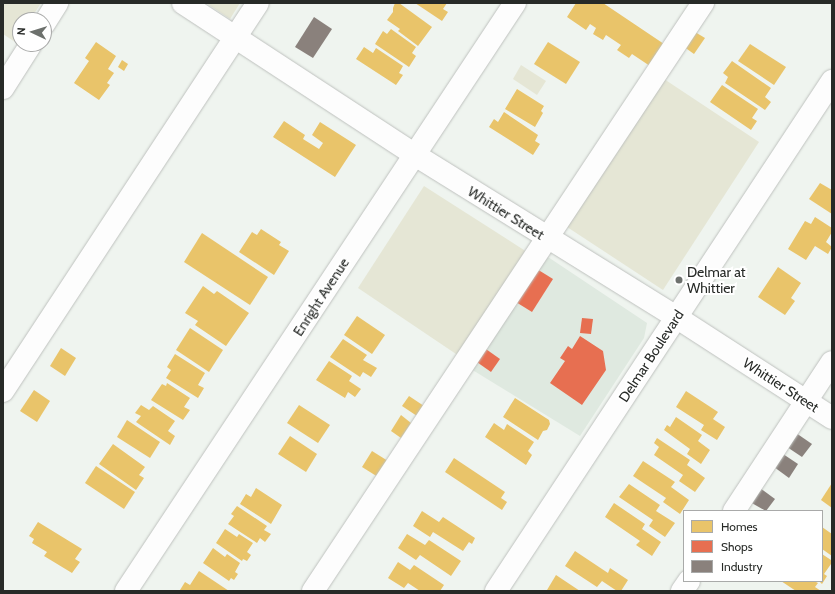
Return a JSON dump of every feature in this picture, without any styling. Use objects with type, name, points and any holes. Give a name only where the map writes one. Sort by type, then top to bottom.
[{"type":"street","points":[[51,12],[57,3]]},
{"type":"street","name":"Whittier Street","points":[[183,3],[415,155],[676,317],[832,418]]},
{"type":"street","points":[[3,391],[258,3]]},
{"type":"street","name":"Enright Avenue","points":[[126,591],[515,3]]},
{"type":"street","points":[[313,591],[703,3]]},
{"type":"street","points":[[3,88],[26,52]]},
{"type":"street","name":"Delmar Boulevard","points":[[496,591],[832,80]]},
{"type":"street","points":[[735,510],[832,362]]},
{"type":"street","points":[[682,591],[687,582]]},
{"type":"shaded area","points":[[542,253],[647,323],[644,338],[580,436],[466,366]]},
{"type":"green space","points":[[3,3],[41,3],[35,12],[12,12],[12,40],[3,34]]},
{"type":"green space","points":[[206,3],[240,3],[230,19]]},
{"type":"green space","points":[[521,65],[546,81],[537,95],[513,79]]},
{"type":"green space","points":[[658,75],[759,142],[663,290],[561,223]]},
{"type":"green space","points":[[424,186],[527,252],[459,356],[358,288]]},
{"type":"building: Homes","points":[[395,3],[399,3],[432,27],[418,46],[398,31],[400,29],[387,20],[393,12]]},
{"type":"building: Homes","points":[[415,3],[447,3],[443,9],[448,12],[442,21]]},
{"type":"building: Homes","points":[[576,3],[603,3],[664,44],[650,66],[632,54],[629,58],[617,50],[621,45],[606,35],[603,40],[593,34],[596,28],[590,24],[586,30],[567,17]]},
{"type":"building: Homes","points":[[391,29],[416,47],[412,53],[416,56],[409,67],[375,44],[383,31],[387,34]]},
{"type":"building: Homes","points":[[690,29],[705,38],[694,54],[680,44]]},
{"type":"building: Homes","points":[[96,42],[116,56],[108,69],[114,73],[107,83],[110,85],[99,100],[74,83],[89,61],[85,58]]},
{"type":"building: Homes","points":[[548,42],[580,62],[566,84],[534,64]]},
{"type":"building: Homes","points":[[750,44],[786,67],[774,85],[738,61]]},
{"type":"building: Homes","points":[[364,47],[373,53],[376,48],[403,66],[399,73],[403,75],[396,85],[356,59]]},
{"type":"building: Homes","points":[[122,60],[128,64],[124,71],[118,67]]},
{"type":"building: Homes","points":[[732,61],[771,88],[765,97],[771,102],[765,110],[725,83],[728,77],[723,73]]},
{"type":"building: Homes","points":[[722,85],[758,109],[752,118],[757,121],[751,130],[710,102]]},
{"type":"building: Homes","points":[[517,89],[544,106],[541,111],[543,113],[535,127],[505,109]]},
{"type":"building: Homes","points":[[504,112],[538,135],[535,141],[540,144],[533,155],[489,127],[494,119],[498,122]]},
{"type":"building: Homes","points":[[284,121],[305,135],[303,139],[319,149],[323,143],[312,135],[320,122],[356,145],[335,177],[273,137]]},
{"type":"building: Homes","points":[[820,183],[832,190],[832,214],[809,199]]},
{"type":"building: Homes","points":[[815,217],[832,228],[832,232],[826,242],[832,247],[828,254],[815,246],[806,260],[788,249],[805,221],[811,224]]},
{"type":"building: Homes","points":[[261,229],[281,242],[279,245],[289,251],[274,275],[239,252],[252,232],[257,235]]},
{"type":"building: Homes","points":[[202,233],[268,277],[250,305],[184,262]]},
{"type":"building: Homes","points":[[778,267],[801,283],[791,298],[795,301],[785,315],[758,297]]},
{"type":"building: Homes","points":[[203,286],[214,294],[217,291],[249,313],[226,346],[195,325],[198,321],[185,313]]},
{"type":"building: Homes","points":[[357,316],[385,335],[372,354],[344,335]]},
{"type":"building: Homes","points":[[190,328],[223,350],[209,372],[176,350]]},
{"type":"building: Homes","points":[[343,339],[367,355],[363,360],[377,368],[371,377],[363,372],[360,377],[330,357]]},
{"type":"building: Homes","points":[[61,348],[76,358],[65,376],[50,366]]},
{"type":"building: Homes","points":[[175,354],[205,373],[198,385],[204,388],[198,398],[166,378],[171,370],[167,367]]},
{"type":"building: Homes","points":[[329,361],[352,376],[349,381],[361,389],[355,397],[348,392],[345,398],[316,380]]},
{"type":"building: Homes","points":[[167,383],[190,398],[184,407],[190,410],[183,420],[151,400],[162,384],[166,386]]},
{"type":"building: Homes","points":[[34,390],[50,401],[37,422],[20,411]]},
{"type":"building: Homes","points":[[686,391],[718,412],[713,419],[725,427],[717,440],[701,430],[704,425],[676,407]]},
{"type":"building: Homes","points":[[409,396],[424,406],[417,416],[402,406]]},
{"type":"building: Homes","points":[[515,398],[549,420],[550,424],[547,430],[543,431],[538,440],[503,417]]},
{"type":"building: Homes","points":[[141,405],[149,410],[153,406],[175,421],[168,431],[175,436],[170,445],[136,422],[141,416],[135,413]]},
{"type":"building: Homes","points":[[299,405],[330,425],[318,443],[287,423]]},
{"type":"building: Homes","points":[[401,415],[411,423],[401,438],[391,431]]},
{"type":"building: Homes","points":[[676,417],[702,435],[698,441],[710,450],[701,464],[687,454],[690,449],[664,430],[667,425],[670,427]]},
{"type":"building: Homes","points":[[127,420],[160,442],[150,458],[117,437]]},
{"type":"building: Homes","points":[[494,423],[504,430],[507,424],[534,442],[528,451],[532,455],[526,465],[485,437]]},
{"type":"building: Homes","points":[[290,436],[317,454],[306,472],[278,454]]},
{"type":"building: Homes","points":[[657,438],[690,460],[687,465],[705,478],[695,492],[679,481],[683,475],[654,455],[659,447],[654,443]]},
{"type":"building: Homes","points":[[113,444],[145,467],[139,475],[144,478],[136,490],[99,464]]},
{"type":"building: Homes","points":[[372,451],[388,461],[378,477],[362,467]]},
{"type":"building: Homes","points":[[454,458],[505,492],[501,498],[507,502],[502,510],[445,472]]},
{"type":"building: Homes","points":[[643,461],[675,482],[671,487],[689,500],[680,514],[663,502],[666,498],[633,476]]},
{"type":"building: Homes","points":[[96,466],[135,492],[124,509],[85,483]]},
{"type":"building: Homes","points":[[832,483],[832,508],[821,500]]},
{"type":"building: Homes","points":[[629,484],[660,505],[656,511],[675,523],[665,537],[649,526],[653,520],[619,497]]},
{"type":"building: Homes","points":[[256,488],[282,505],[271,524],[240,504],[246,494],[251,497]]},
{"type":"building: Homes","points":[[614,503],[645,524],[642,529],[661,542],[652,556],[636,545],[640,541],[605,517]]},
{"type":"building: Homes","points":[[237,506],[267,526],[264,530],[271,534],[265,542],[260,538],[257,543],[228,524],[234,516],[231,514]]},
{"type":"building: Homes","points":[[422,511],[439,522],[443,517],[475,538],[472,544],[469,542],[463,551],[433,532],[430,537],[413,526]]},
{"type":"building: Homes","points":[[38,522],[82,549],[75,559],[80,562],[72,573],[44,556],[47,552],[32,543],[34,539],[29,536]]},
{"type":"building: Homes","points":[[823,528],[832,534],[832,556],[823,550]]},
{"type":"building: Homes","points":[[225,529],[237,537],[239,534],[253,543],[247,552],[251,555],[247,561],[243,559],[242,561],[216,543]]},
{"type":"building: Homes","points":[[407,534],[425,545],[429,540],[461,561],[451,576],[420,555],[416,560],[398,548]]},
{"type":"building: Homes","points":[[213,548],[225,557],[227,554],[240,563],[235,572],[238,574],[234,580],[231,578],[229,581],[203,563]]},
{"type":"building: Homes","points":[[575,551],[608,573],[610,568],[628,580],[621,591],[617,591],[602,581],[597,587],[565,566]]},
{"type":"building: Homes","points":[[823,555],[831,560],[831,564],[824,574],[827,576],[822,584],[820,582],[823,582]]},
{"type":"building: Homes","points":[[398,562],[410,570],[414,565],[444,585],[440,591],[420,591],[408,583],[404,588],[388,578]]},
{"type":"building: Homes","points":[[199,571],[229,591],[180,590],[185,582],[190,585]]},
{"type":"building: Homes","points":[[556,575],[580,591],[548,591],[547,590]]},
{"type":"building: Homes","points":[[782,582],[816,582],[818,583],[815,587],[821,591],[796,591]]},
{"type":"building: Shops","points":[[532,266],[553,279],[532,312],[511,299]]},
{"type":"building: Shops","points":[[582,318],[593,319],[591,334],[580,333]]},
{"type":"building: Shops","points":[[580,336],[603,351],[606,370],[582,405],[550,383],[565,361],[560,358],[568,346],[572,349]]},
{"type":"building: Shops","points":[[483,347],[500,359],[491,372],[474,360]]},
{"type":"building: Industry","points":[[314,17],[332,29],[313,58],[295,47]]},
{"type":"building: Industry","points":[[796,433],[812,444],[802,457],[787,447]]},
{"type":"building: Industry","points":[[783,454],[798,464],[789,478],[774,467]]},
{"type":"building: Industry","points":[[760,488],[775,499],[767,510],[750,502]]},
{"type":"place","name":"Delmar at Whittier","points":[[679,280]]}]
